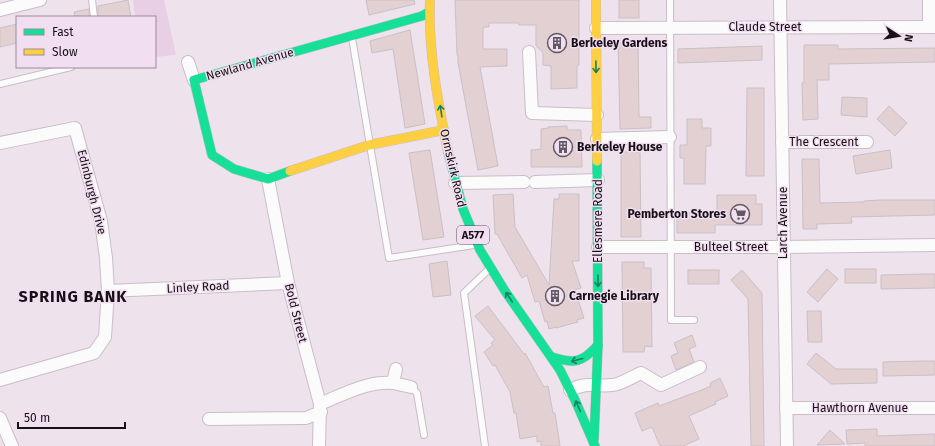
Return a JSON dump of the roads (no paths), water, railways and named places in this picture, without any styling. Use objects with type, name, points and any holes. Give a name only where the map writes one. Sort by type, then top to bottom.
[{"type":"main road","name":"Ormskirk Road","points":[[430,0],[429,12],[433,66],[454,183],[468,224],[490,268],[552,357],[570,390],[594,444]]},
{"type":"main road","name":"Ellesmere Road","points":[[594,444],[598,345],[596,0]]},
{"type":"main road","name":"Newland Avenue","points":[[268,179],[234,169],[212,155],[194,80],[422,16],[429,12]]},
{"type":"main road","points":[[268,179],[369,145],[444,130]]},
{"type":"main road","points":[[552,357],[566,362],[577,362],[589,356],[598,345]]},
{"type":"street","points":[[0,10],[40,0]]},
{"type":"street","name":"Larch Avenue","points":[[780,0],[779,27],[787,446]]},
{"type":"street","points":[[929,0],[932,27]]},
{"type":"street","name":"Claude Street","points":[[596,28],[932,27]]},
{"type":"street","points":[[529,52],[532,113],[597,115]]},
{"type":"street","points":[[188,62],[194,80]]},
{"type":"street","name":"Edinburgh Drive","points":[[0,143],[75,128],[101,221],[106,258],[108,291],[105,337],[94,352],[0,380]]},
{"type":"street","points":[[597,139],[670,137]]},
{"type":"street","name":"The Crescent","points":[[782,142],[866,142]]},
{"type":"street","name":"Bold Street","points":[[268,179],[288,283],[320,408],[319,446]]},
{"type":"street","points":[[454,183],[598,180]]},
{"type":"street","name":"Bulteel Street","points":[[598,247],[783,248],[935,245]]},
{"type":"street","name":"Linley Road","points":[[108,291],[288,283]]},
{"type":"street","points":[[570,390],[579,386],[597,384],[613,385],[642,373],[660,385],[700,367]]},
{"type":"street","points":[[393,383],[396,370]]},
{"type":"street","points":[[209,419],[306,418],[320,408],[362,386],[383,382],[411,387]]},
{"type":"street","name":"Hawthorn Avenue","points":[[786,408],[935,408]]},
{"type":"street","points":[[0,418],[12,446]]},
{"type":"lane","points":[[92,0],[94,16]]},
{"type":"lane","points":[[670,0],[671,320],[694,320]]},
{"type":"lane","points":[[352,36],[389,258],[477,244]]},
{"type":"lane","points":[[0,84],[67,68]]},
{"type":"lane","points":[[485,446],[464,293],[490,268]]},
{"type":"lane","points":[[411,387],[417,393],[424,435]]},
{"type":"place","name":"Berkeley Gardens","points":[[557,43]]},
{"type":"place","name":"Berkeley House","points":[[563,147]]},
{"type":"place","name":"Pemberton Stores","points":[[740,214]]},
{"type":"place","name":"Carnegie Library","points":[[555,296]]},
{"type":"district","name":"SPRING BANK","points":[[73,296]]}]
